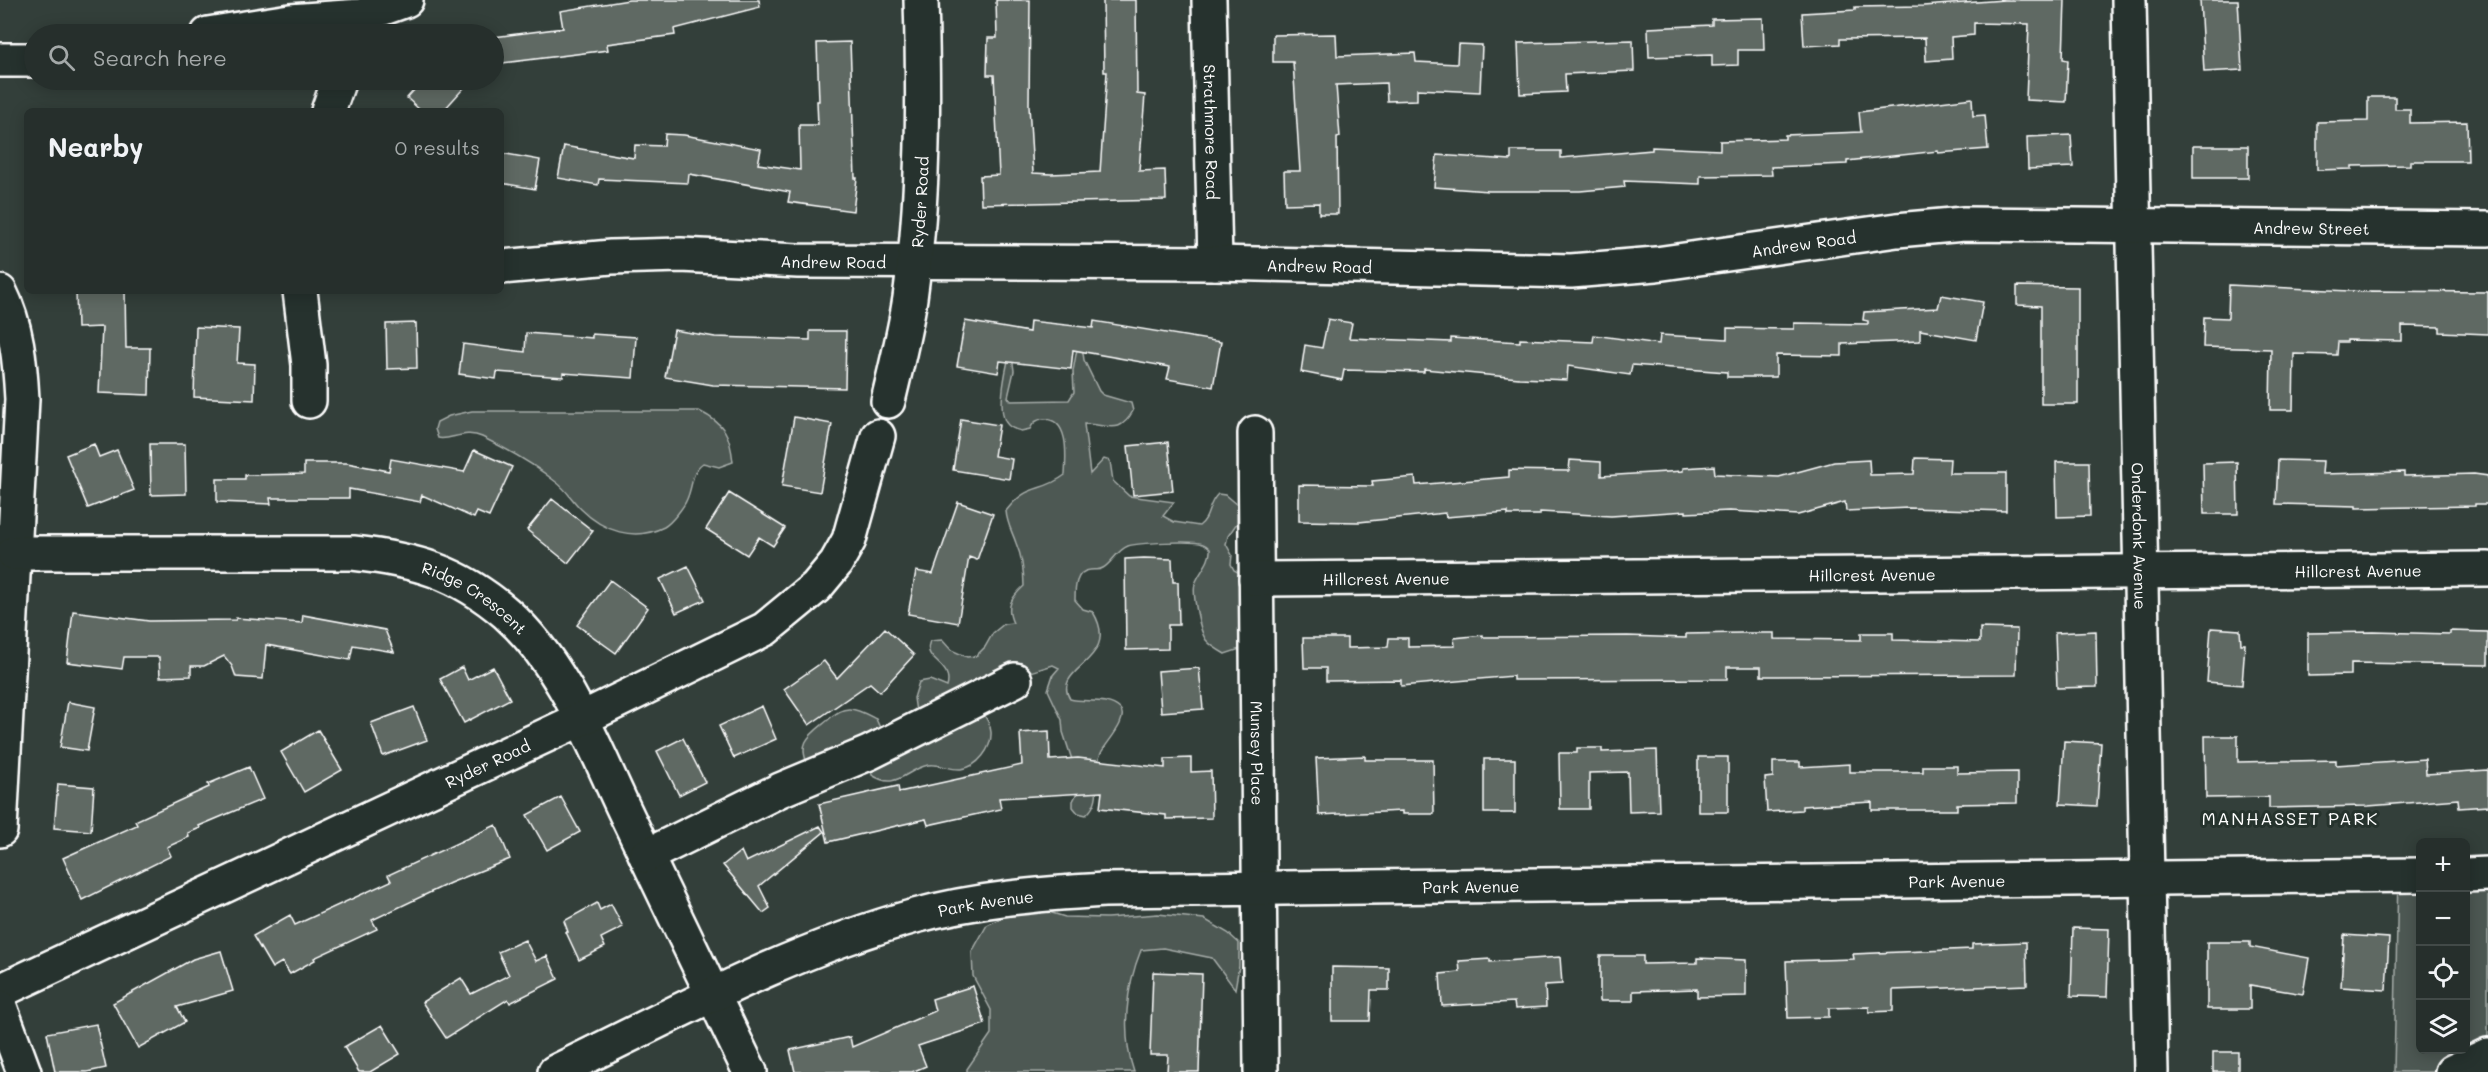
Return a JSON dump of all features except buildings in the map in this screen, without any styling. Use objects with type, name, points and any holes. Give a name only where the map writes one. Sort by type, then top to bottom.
[{"type":"street","points":[[271,24],[366,16],[406,0]]},
{"type":"street","name":"Ryder Road","points":[[888,401],[904,333],[922,168],[924,93],[921,0]]},
{"type":"street","name":"Strathmore Road","points":[[1209,0],[1215,263]]},
{"type":"street","name":"Onderdonk Avenue","points":[[2129,0],[2151,1072]]},
{"type":"street","points":[[0,60],[24,60]]},
{"type":"street","points":[[329,108],[335,90]]},
{"type":"street","name":"Andrew Road","points":[[504,267],[611,257],[681,255],[798,261],[1215,263],[1598,270],[1931,226],[1974,224],[2134,226]]},
{"type":"street","name":"Andrew Street","points":[[2134,226],[2488,229]]},
{"type":"street","points":[[0,292],[10,311],[15,334],[21,390],[0,830]]},
{"type":"street","points":[[300,294],[309,365],[309,401]]},
{"type":"street","name":"Munsey Place","points":[[1255,433],[1261,1072]]},
{"type":"street","name":"Ryder Road","points":[[0,992],[751,637],[779,619],[816,587],[836,563],[849,540],[878,436]]},
{"type":"street","name":"Ridge Crescent","points":[[14,553],[323,551],[391,557],[417,563],[467,584],[511,618],[544,653],[581,719],[750,1072]]},
{"type":"street","name":"Hillcrest Avenue","points":[[1256,579],[2488,569]]},
{"type":"street","points":[[646,856],[780,790],[869,753],[1015,680]]},
{"type":"street","points":[[2470,875],[2488,874]]},
{"type":"street","name":"Park Avenue","points":[[555,1072],[775,966],[846,938],[916,916],[979,902],[1037,894],[1104,890],[2416,875]]},
{"type":"street","points":[[0,1007],[24,1072]]},
{"type":"street","points":[[2452,1072],[2488,1055]]},
{"type":"shaded area","points":[[1080,332],[1084,360],[1099,391],[1103,395],[1131,403],[1133,411],[1123,424],[1118,426],[1084,424],[1090,474],[1104,459],[1110,461],[1113,481],[1129,496],[1174,502],[1163,516],[1174,522],[1199,526],[1218,494],[1225,495],[1237,505],[1237,523],[1228,536],[1226,544],[1232,555],[1231,564],[1234,570],[1259,584],[1243,648],[1225,654],[1208,642],[1201,629],[1194,589],[1209,558],[1210,549],[1208,547],[1198,543],[1178,542],[1128,546],[1103,568],[1085,571],[1081,574],[1076,586],[1075,600],[1083,609],[1093,612],[1100,629],[1099,642],[1094,653],[1069,679],[1066,688],[1070,699],[1109,703],[1115,705],[1122,713],[1122,719],[1116,731],[1098,761],[1095,802],[1086,815],[1078,813],[1073,807],[1078,791],[1075,769],[1063,732],[1062,720],[1048,690],[1053,675],[1059,668],[1053,665],[1024,674],[981,711],[990,726],[991,738],[983,756],[973,765],[957,769],[928,765],[901,778],[888,781],[872,775],[869,764],[809,767],[804,751],[807,740],[840,711],[852,709],[866,714],[876,719],[881,730],[917,719],[914,698],[919,682],[930,680],[947,687],[946,672],[930,654],[928,648],[930,641],[942,640],[951,650],[967,657],[976,656],[985,647],[993,633],[1004,624],[1013,623],[1010,612],[1011,602],[1024,586],[1024,575],[1020,554],[1006,511],[1021,496],[1065,475],[1066,459],[1065,440],[1058,425],[1052,421],[1039,420],[1030,429],[1021,431],[1009,426],[1004,419],[1002,400],[1009,355],[1011,348],[1014,371],[1008,397],[1011,401],[1069,400],[1074,392],[1073,371]]},
{"type":"shaded area","points":[[472,411],[699,411],[715,421],[725,431],[733,462],[719,467],[703,463],[696,470],[689,494],[674,518],[664,527],[653,531],[630,534],[599,523],[581,509],[548,475],[482,437],[470,434],[438,438],[435,429],[437,422],[449,416]]},
{"type":"shaded area","points":[[2488,874],[2488,1055],[2453,1072],[2394,1072],[2398,875],[2416,875],[2416,1054],[2470,1054],[2470,875]]},
{"type":"shaded area","points":[[1031,910],[1065,917],[1107,918],[1158,914],[1204,919],[1228,933],[1239,943],[1239,966],[1235,989],[1212,958],[1163,948],[1141,950],[1132,979],[1127,1011],[1128,1042],[1134,1072],[967,1072],[991,1034],[991,1010],[973,976],[972,952],[987,925],[1009,914]]},
{"type":"district","name":"MANHASSET PARK","points":[[2290,818]]}]
